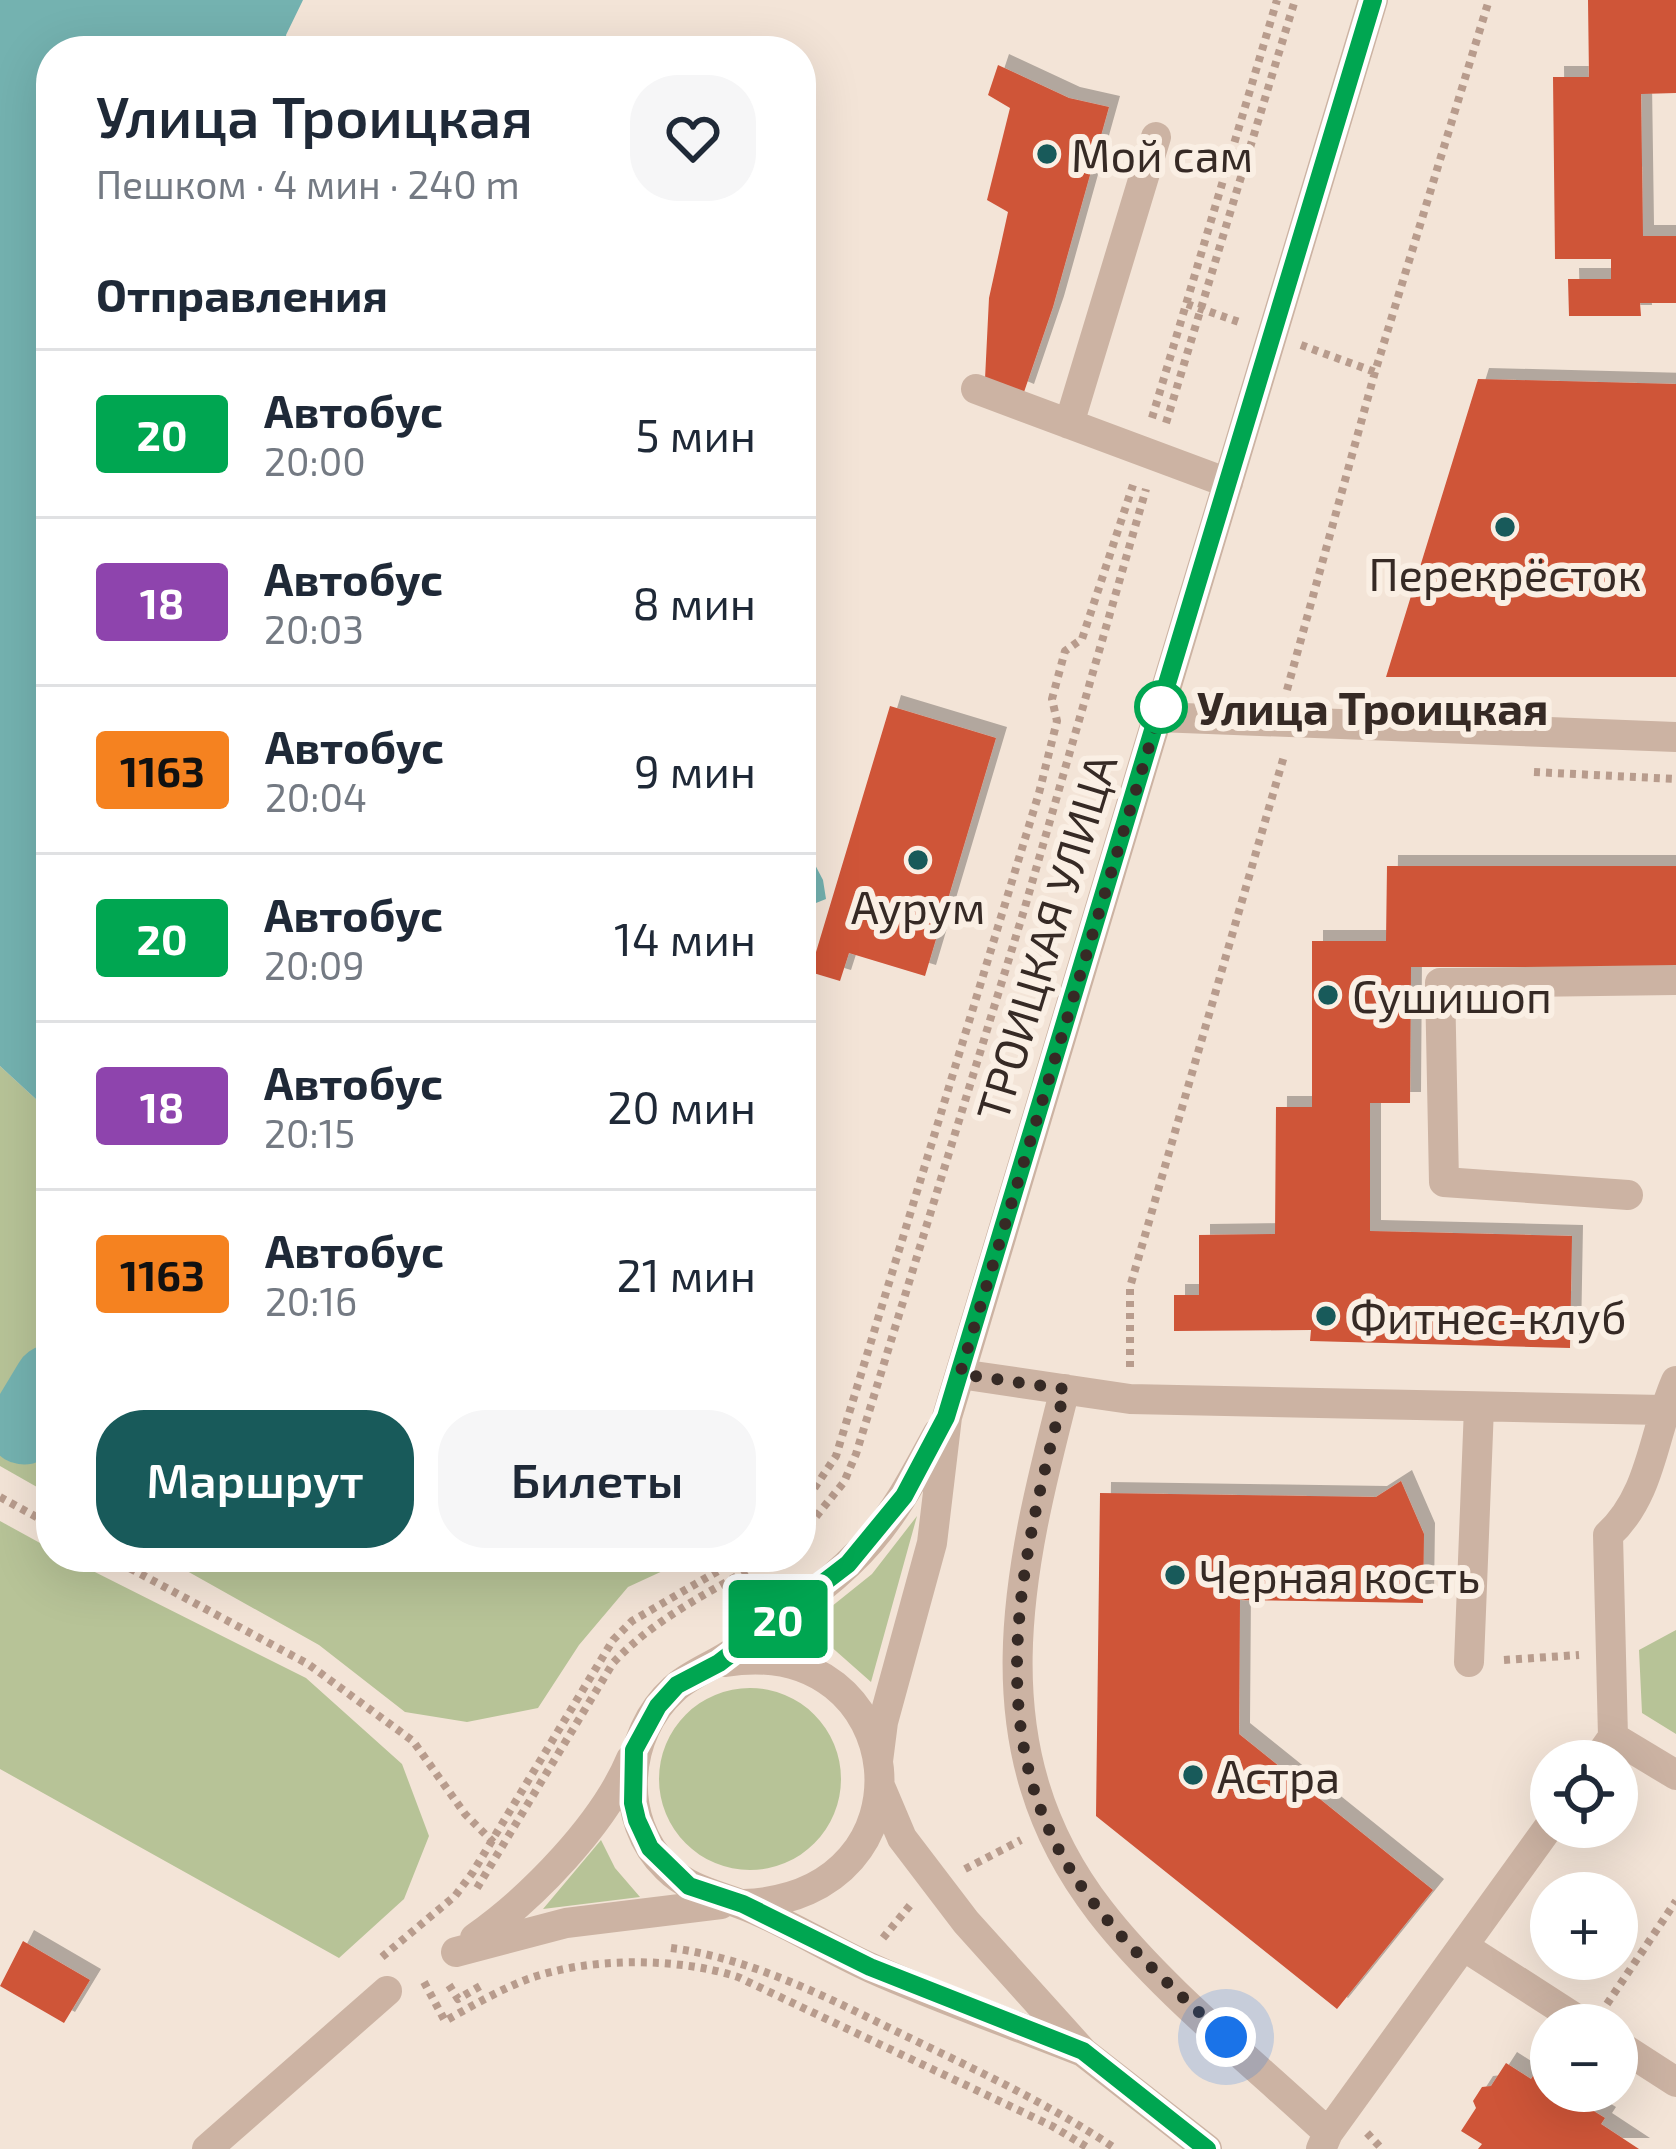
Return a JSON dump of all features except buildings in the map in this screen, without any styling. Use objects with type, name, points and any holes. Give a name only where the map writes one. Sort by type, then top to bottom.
[{"type":"street","name":"ТРОИЦКАЯ УЛИЦА","points":[[946,1417],[1373,0]]},
{"type":"street","points":[[1069,424],[1156,137]]},
{"type":"street","points":[[976,389],[1069,424],[1128,453],[1228,483]]},
{"type":"street","points":[[1158,716],[1676,737]]},
{"type":"street","points":[[1628,1195],[1444,1182],[1440,983],[1676,980]]},
{"type":"street","points":[[960,1374],[1130,1400],[1663,1410]]},
{"type":"street","points":[[1605,1740],[1608,1535],[1622,1523],[1646,1481],[1663,1410],[1676,1381]]},
{"type":"street","points":[[1065,1389],[1032,1518],[1018,1623],[1019,1727],[1035,1793],[1073,1874],[1115,1929],[1325,2141],[1534,1848]]},
{"type":"street","points":[[1469,1662],[1478,1407]]},
{"type":"street","points":[[946,1417],[932,1543],[883,1722],[868,1834],[832,1878],[808,1893],[776,1903],[566,1923],[456,1952],[526,1901],[602,1810],[622,1782],[658,1706],[677,1685],[719,1663],[826,1582],[870,1541],[904,1496],[946,1417]]},
{"type":"street","points":[[719,1663],[757,1657],[788,1661],[838,1687],[867,1726],[892,1819],[936,1886],[1083,2051],[1207,2149]]},
{"type":"street","points":[[634,1750],[633,1803],[650,1848],[689,1886],[739,1904],[870,1967],[1083,2051]]},
{"type":"street","points":[[1638,1761],[1676,1775]]},
{"type":"street","points":[[1463,1946],[1572,2004]]},
{"type":"street","points":[[207,2149],[387,1991]]},
{"type":"street","points":[[1638,2058],[1676,2082]]},
{"type":"path","points":[[816,1486],[836,1456],[874,1339],[1039,793],[1057,722],[1052,699],[1065,651],[1082,640],[1128,453],[1276,0]]},
{"type":"path","points":[[816,1517],[844,1482],[856,1454],[1018,930],[1128,453],[1295,0]]},
{"type":"path","points":[[0,1497],[36,1517]]},
{"type":"path","points":[[137,1572],[308,1664],[413,1741],[465,1814],[496,1845]]},
{"type":"path","points":[[478,1888],[496,1845],[613,1640],[632,1622],[717,1572]]},
{"type":"path","points":[[401,1940],[455,1896],[496,1845],[623,1652],[666,1617],[745,1572]]},
{"type":"path","points":[[1469,1662],[1589,1655]]},
{"type":"path","points":[[1603,2004],[1676,1901]]},
{"type":"path","points":[[578,1954],[671,1948],[742,1963],[855,2011],[1009,2086],[1116,2149]]},
{"type":"path","points":[[439,2011],[445,2021],[524,1980],[574,1967],[671,1962],[707,1967],[848,2028],[1090,2149]]},
{"type":"path","points":[[458,1999],[500,1976]]},
{"type":"green space","points":[[0,1066],[36,1099],[36,1486],[0,1466]]},
{"type":"green space","points":[[917,1516],[871,1682],[828,1644],[801,1631],[872,1574]]},
{"type":"green space","points":[[0,1521],[36,1541],[36,1572],[95,1572],[306,1678],[402,1764],[429,1836],[404,1899],[339,1958],[0,1769]]},
{"type":"green space","points":[[189,1572],[660,1572],[628,1587],[579,1645],[538,1708],[467,1722],[405,1712],[319,1645]]},
{"type":"green space","points":[[1676,1630],[1676,1734],[1642,1713],[1639,1650]]},
{"type":"green space","points":[[750,1688],[785,1695],[814,1715],[834,1744],[841,1779],[834,1814],[814,1843],[785,1863],[750,1870],[715,1863],[686,1843],[666,1814],[659,1779],[666,1744],[686,1715],[715,1695]]},
{"type":"green space","points":[[601,1840],[615,1868],[640,1897],[543,1909]]},
{"type":"water","points":[[0,0],[303,0],[286,36],[36,36],[36,1099],[0,1066]]},
{"type":"water","points":[[816,867],[823,880],[826,899],[816,903]]},
{"type":"waterway","points":[[24,1427],[36,1407]]},
{"type":"bus line","name":"20","points":[[1207,2149],[1083,2051],[870,1967],[743,1904],[689,1886],[650,1848],[637,1820],[634,1750],[658,1706],[677,1685],[719,1663],[776,1621],[870,1541],[904,1496],[946,1417],[1373,0]]},
{"type":"place","name":"Мой сам","points":[[1047,154]]},
{"type":"place","name":"Перекрёсток","points":[[1505,527]]},
{"type":"place","name":"Улица Троицкая","points":[[1161,707]]},
{"type":"place","name":"Аурум","points":[[918,860]]},
{"type":"place","name":"Сушишоп","points":[[1328,995]]},
{"type":"place","name":"Фитнес-клуб","points":[[1326,1316]]},
{"type":"place","name":"Черная кость","points":[[1175,1575]]},
{"type":"place","name":"Астра","points":[[1193,1775]]},
{"type":"route","points":[[1161,707],[960,1374],[1065,1389],[1022,1575],[1017,1696],[1025,1757],[1048,1826],[1073,1874],[1128,1944],[1226,2037]]}]
